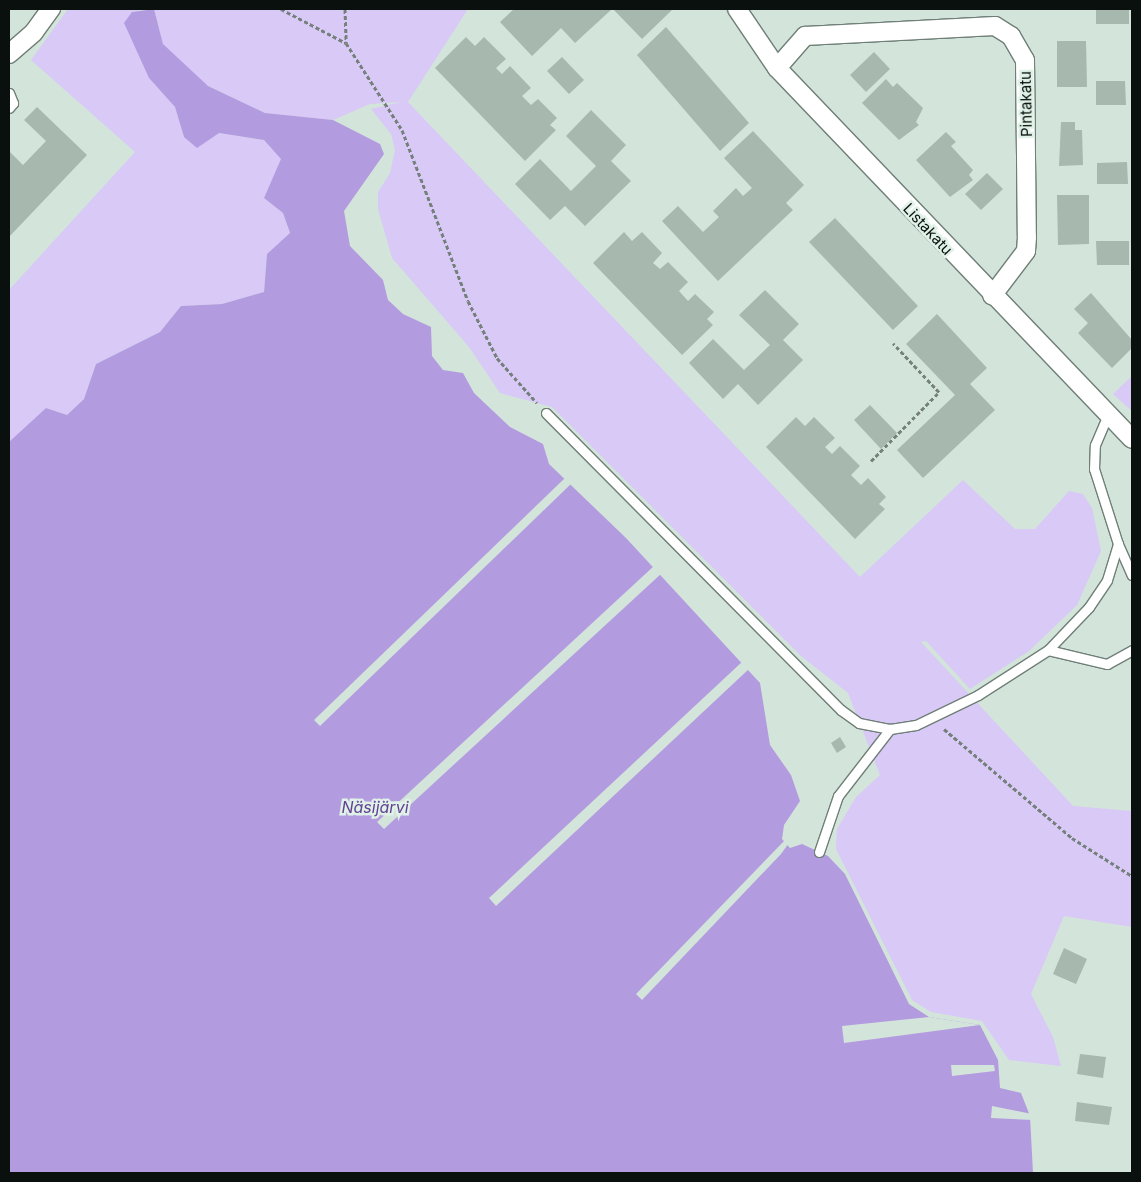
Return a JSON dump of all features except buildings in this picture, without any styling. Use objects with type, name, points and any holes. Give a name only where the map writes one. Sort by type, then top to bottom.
[{"type":"street","points":[[9,54],[34,32],[52,9]]},
{"type":"street","name":"Listakatu","points":[[736,9],[777,68],[992,296],[1132,439]]},
{"type":"street","name":"Pintakatu","points":[[777,68],[804,36],[995,26],[1011,36],[1025,60],[1026,251],[992,296]]},
{"type":"lane","points":[[9,93],[12,103],[9,108]]},
{"type":"lane","points":[[546,413],[841,710],[859,723],[890,729],[932,718],[1048,650],[1108,580],[1118,544]]},
{"type":"lane","points":[[1108,414],[1095,445],[1094,468],[1118,544],[1132,575]]},
{"type":"lane","points":[[1048,650],[1107,664],[1132,650]]},
{"type":"lane","points":[[818,852],[838,796],[890,729]]},
{"type":"path","points":[[281,9],[346,43],[402,130],[468,301],[497,358],[546,413]]},
{"type":"path","points":[[345,9],[346,43]]},
{"type":"path","points":[[871,461],[940,392],[893,342]]},
{"type":"path","points":[[932,718],[1072,838],[1132,876]]},
{"type":"shaded area","points":[[68,9],[146,9],[132,12],[149,78],[175,107],[184,137],[219,133],[264,140],[282,159],[264,198],[283,213],[290,234],[267,254],[264,292],[222,304],[181,306],[160,332],[96,364],[84,399],[67,415],[46,408],[9,442],[9,290],[135,152],[31,60]]},
{"type":"shaded area","points":[[154,9],[468,9],[408,102],[860,577],[963,480],[1015,529],[1035,529],[1069,491],[1083,494],[1092,508],[1101,551],[1077,605],[1029,651],[970,689],[926,641],[921,642],[1073,806],[1132,811],[1132,927],[1064,916],[1031,994],[1053,1037],[1061,1066],[1009,1060],[982,1021],[931,1012],[912,1000],[836,849],[837,829],[856,797],[880,775],[848,693],[801,656],[552,407],[500,393],[469,347],[392,258],[378,209],[378,192],[390,173],[395,150],[391,134],[371,109],[401,102],[370,104],[333,120],[265,113],[208,86],[175,60],[163,44]]},
{"type":"shaded area","points":[[1132,376],[1132,411],[1113,394]]},
{"type":"water","name":"Näsijärvi","points":[[154,9],[163,44],[208,86],[265,113],[333,120],[380,144],[384,154],[344,211],[350,246],[383,280],[388,300],[403,314],[431,327],[432,356],[443,370],[463,373],[474,393],[510,427],[543,444],[549,464],[626,538],[760,683],[770,745],[791,775],[800,801],[784,825],[782,839],[790,848],[802,844],[828,856],[845,874],[909,1004],[929,1017],[980,1025],[998,1060],[1000,1088],[1021,1093],[1030,1116],[1033,1173],[9,1173],[9,442],[46,408],[67,415],[84,399],[96,364],[160,332],[181,306],[222,304],[264,292],[267,254],[290,233],[283,213],[264,198],[281,159],[264,140],[219,133],[197,148],[184,137],[175,107],[149,78],[124,23],[132,12]]},
{"type":"pier","points":[[566,477],[572,483],[320,726],[314,720]]},
{"type":"pier","points":[[655,565],[662,573],[384,829],[377,822]]},
{"type":"pier","points":[[743,661],[750,668],[496,906],[489,898]]},
{"type":"pier","points":[[786,839],[789,843],[781,854],[642,1000],[636,994]]},
{"type":"pier","points":[[929,1017],[980,1025],[844,1043],[842,1026]]},
{"type":"pier","points":[[951,1065],[994,1065],[995,1071],[952,1076]]},
{"type":"pier","points":[[992,1106],[1032,1114],[1033,1120],[991,1118]]}]
